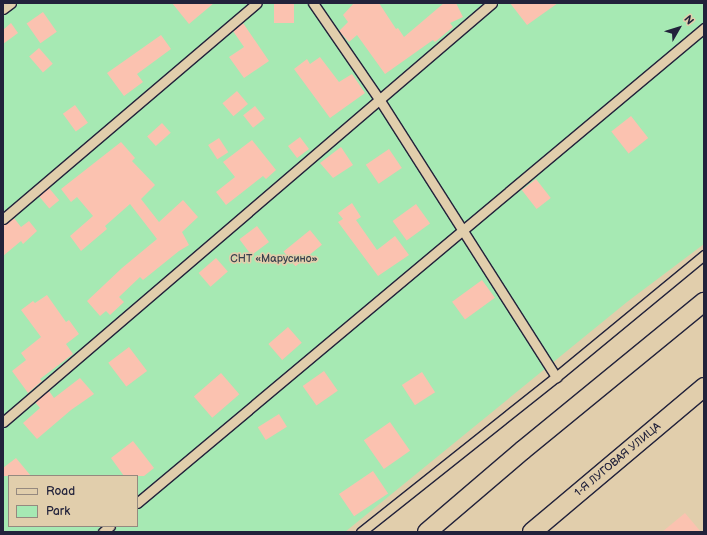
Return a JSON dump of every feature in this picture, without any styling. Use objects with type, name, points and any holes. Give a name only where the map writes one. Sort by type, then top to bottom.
[{"type":"street","points":[[428,532],[523,450],[704,302]]},
{"type":"street","name":"1-Я ЛУГОВАЯ УЛИЦА","points":[[532,532],[704,387]]},
{"type":"lane","points":[[3,9],[11,3]]},
{"type":"lane","points":[[3,219],[257,3]]},
{"type":"lane","points":[[313,3],[379,99],[556,377]]},
{"type":"lane","points":[[3,422],[492,3]]},
{"type":"lane","points":[[138,502],[704,28]]},
{"type":"lane","points":[[362,532],[556,377],[704,255]]},
{"type":"green space","name":"СНТ «Марусино»","points":[[3,3],[704,3],[704,244],[627,302],[345,532],[3,532]]},
{"type":"building","points":[[172,3],[214,3],[189,24]]},
{"type":"building","points":[[274,3],[294,3],[294,23],[274,23]]},
{"type":"building","points":[[354,3],[379,3],[396,29],[398,28],[404,37],[444,3],[456,3],[463,17],[450,23],[453,27],[435,42],[433,40],[385,74],[357,35],[349,42],[339,31],[348,22],[343,15]]},
{"type":"building","points":[[510,3],[558,3],[527,25]]},
{"type":"building","points":[[43,12],[57,32],[40,43],[27,23]]},
{"type":"building","points":[[11,23],[18,33],[3,44],[3,30]]},
{"type":"building","points":[[243,23],[269,61],[244,78],[229,57],[244,47],[233,31]]},
{"type":"building","points":[[161,35],[171,49],[137,74],[143,82],[124,96],[107,73]]},
{"type":"building","points":[[39,48],[53,64],[43,72],[29,57]]},
{"type":"building","points":[[320,57],[339,82],[352,74],[365,93],[330,118],[294,69],[307,59],[310,64]]},
{"type":"building","points":[[237,91],[248,104],[233,116],[222,103]]},
{"type":"building","points":[[75,105],[88,123],[76,132],[63,114]]},
{"type":"building","points":[[255,106],[265,119],[253,128],[243,115]]},
{"type":"building","points":[[631,116],[648,138],[629,153],[611,131]]},
{"type":"building","points":[[162,123],[171,133],[156,146],[147,136]]},
{"type":"building","points":[[300,137],[309,149],[297,158],[288,146]]},
{"type":"building","points":[[219,138],[228,152],[217,159],[208,145]]},
{"type":"building","points":[[252,140],[276,170],[266,179],[263,176],[226,205],[216,192],[235,177],[223,162]]},
{"type":"building","points":[[121,142],[135,158],[132,161],[155,185],[141,199],[159,222],[183,200],[198,217],[182,232],[189,245],[179,251],[143,280],[140,277],[119,297],[124,302],[110,315],[106,311],[100,316],[87,301],[122,268],[157,239],[130,204],[105,226],[107,229],[81,251],[70,236],[93,216],[77,197],[71,202],[61,189]]},
{"type":"building","points":[[341,147],[353,165],[333,178],[320,163]]},
{"type":"building","points":[[389,149],[402,168],[379,184],[366,165]]},
{"type":"building","points":[[536,179],[551,198],[537,209],[522,190]]},
{"type":"building","points":[[49,188],[59,200],[49,209],[39,196]]},
{"type":"building","points":[[352,203],[361,217],[356,220],[377,250],[395,236],[409,255],[378,276],[338,222],[343,219],[338,213]]},
{"type":"building","points":[[416,204],[430,223],[407,240],[393,221]]},
{"type":"building","points":[[14,218],[21,227],[29,221],[37,231],[23,244],[21,241],[3,256],[3,225]]},
{"type":"building","points":[[257,226],[269,242],[251,255],[239,239]]},
{"type":"building","points":[[310,230],[322,245],[296,266],[284,251]]},
{"type":"building","points":[[216,258],[228,272],[210,287],[199,273]]},
{"type":"building","points":[[482,280],[495,298],[465,320],[452,302]]},
{"type":"building","points":[[47,295],[66,322],[69,320],[79,334],[66,344],[73,354],[40,379],[42,381],[28,393],[12,371],[26,360],[21,353],[41,337],[21,310],[33,301],[35,303]]},
{"type":"building","points":[[288,327],[302,343],[282,360],[268,344]]},
{"type":"building","points":[[129,347],[147,371],[126,387],[108,363]]},
{"type":"building","points":[[324,371],[338,391],[316,406],[303,386]]},
{"type":"building","points":[[422,372],[435,392],[415,405],[402,385]]},
{"type":"building","points":[[221,373],[239,394],[212,418],[194,397]]},
{"type":"building","points":[[80,378],[94,394],[71,410],[37,439],[23,423],[40,408],[35,402],[49,391],[54,398]]},
{"type":"building","points":[[279,414],[287,427],[266,440],[258,427]]},
{"type":"building","points":[[390,422],[410,451],[384,469],[364,440]]},
{"type":"building","points":[[133,441],[154,468],[144,476],[123,475],[111,458]]},
{"type":"building","points":[[16,458],[30,475],[3,476],[3,468]]},
{"type":"building","points":[[373,471],[388,493],[354,516],[339,494]]},
{"type":"building","points":[[685,513],[701,532],[662,532]]}]
